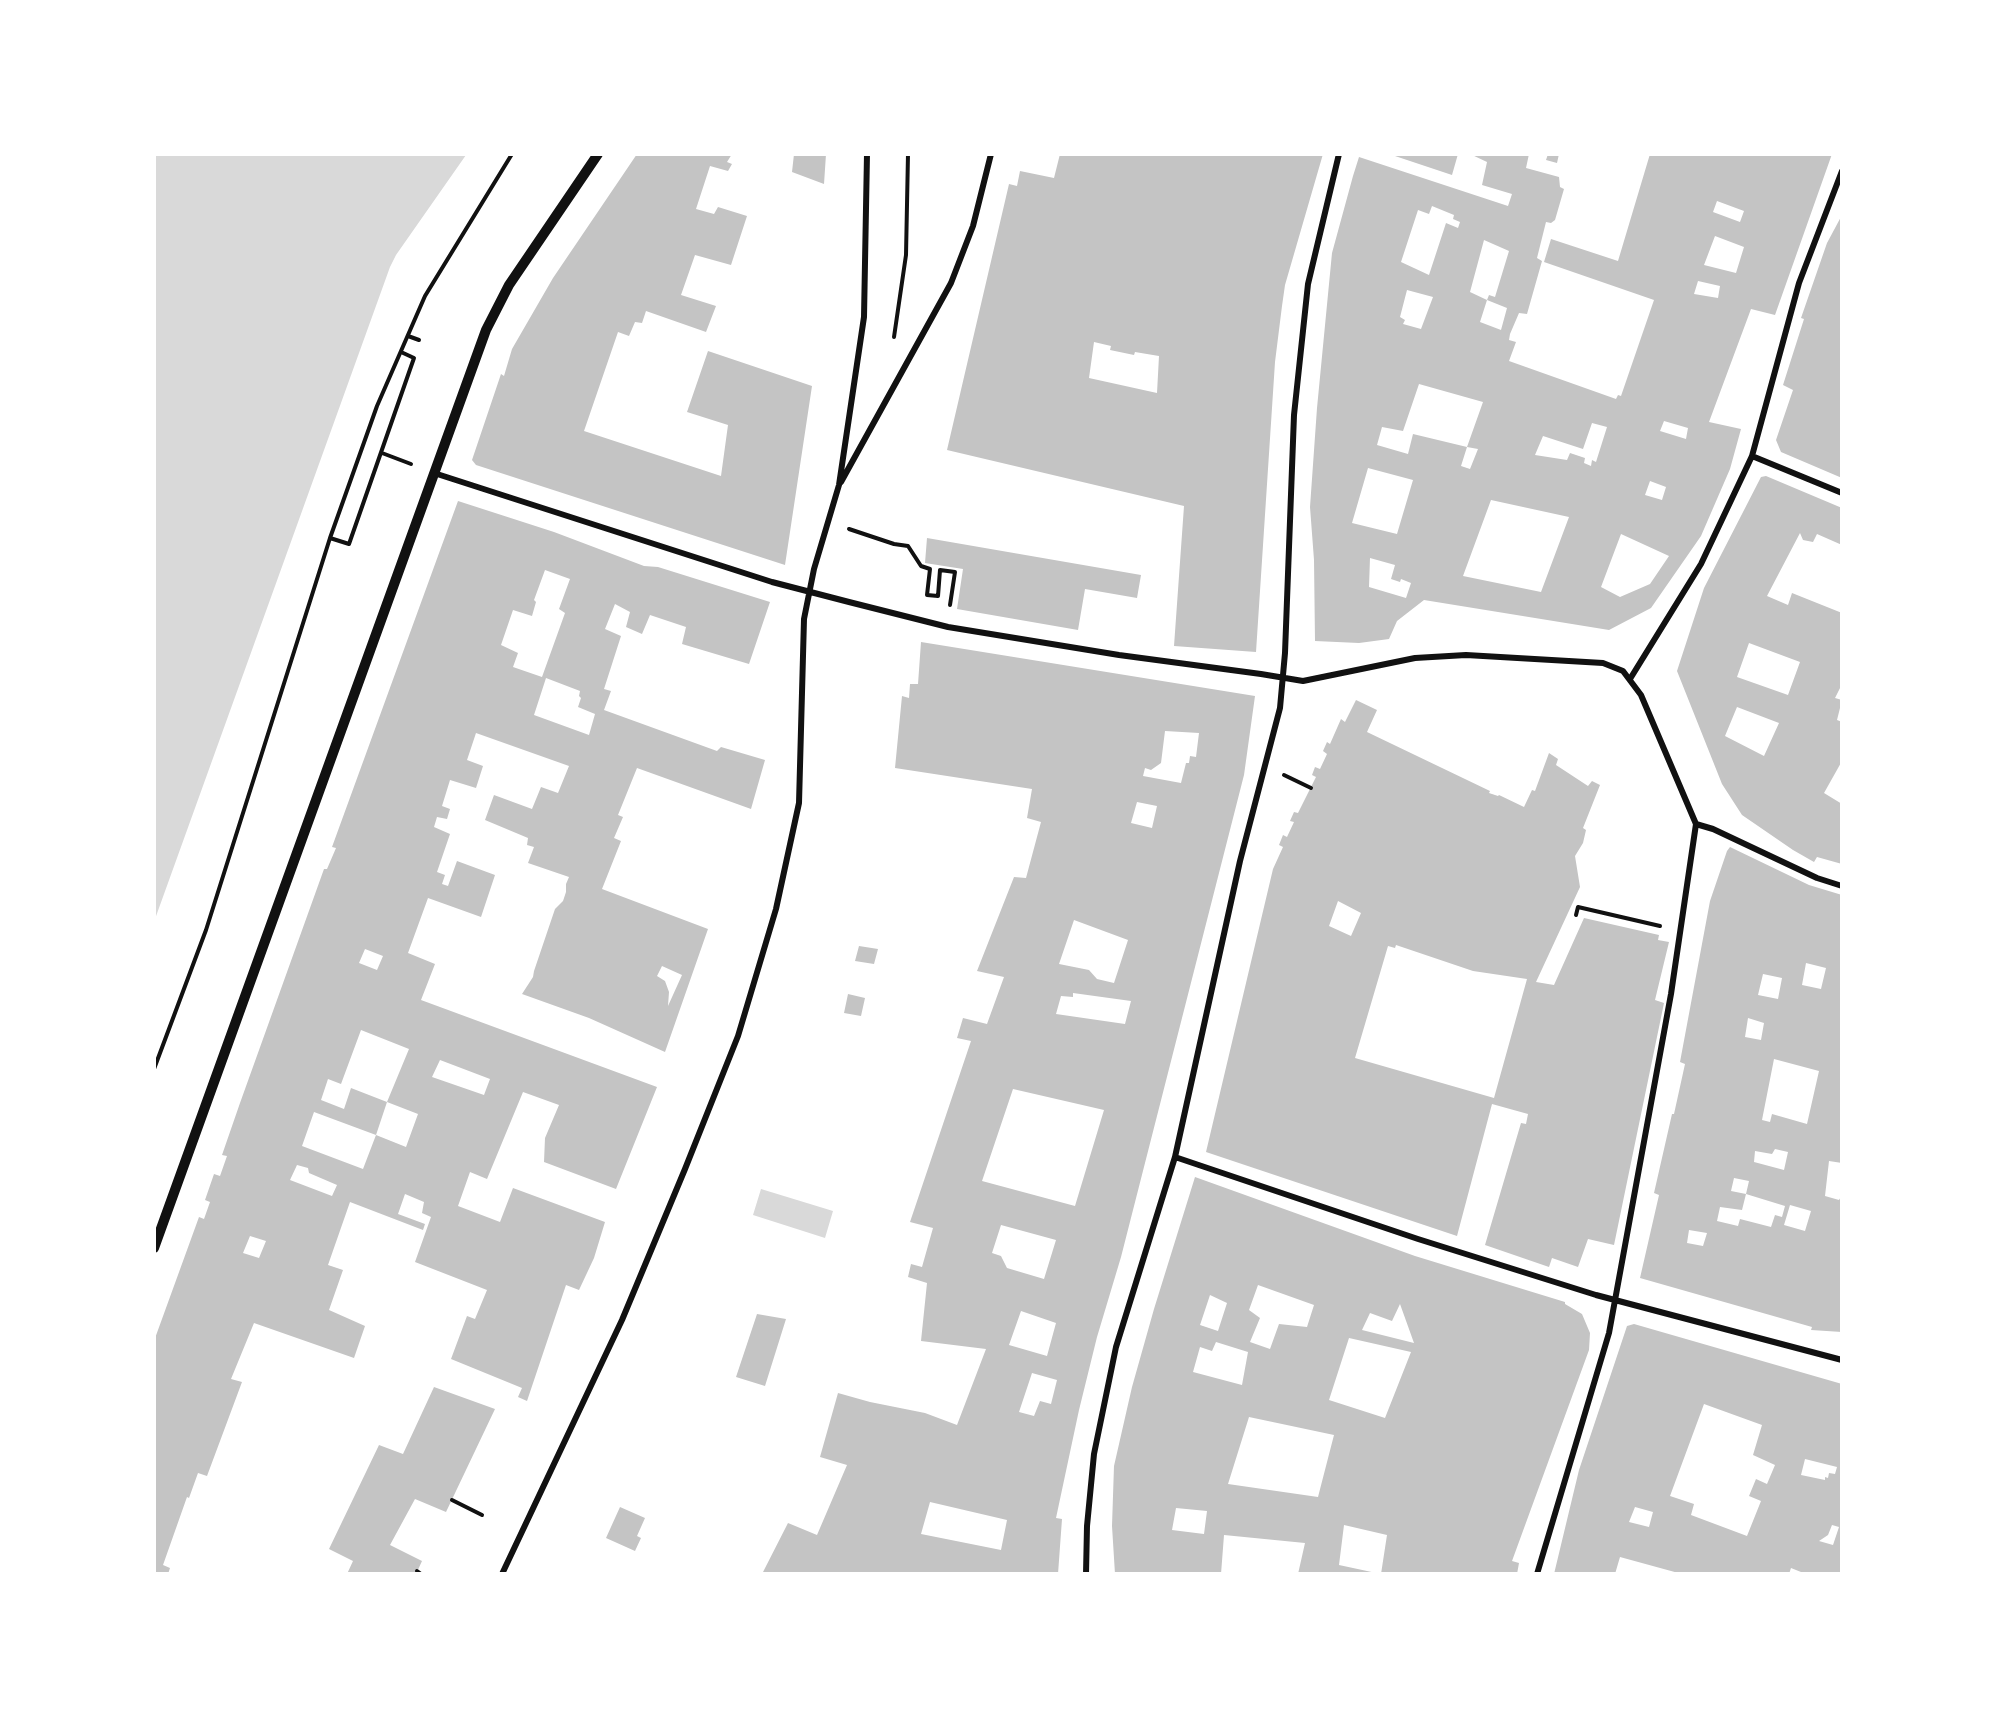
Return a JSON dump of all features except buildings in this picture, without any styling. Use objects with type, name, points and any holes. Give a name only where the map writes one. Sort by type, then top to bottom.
[{"type":"street","points":[[154,1248],[486,330],[509,285],[598,154]]},
{"type":"street","points":[[502,1574],[622,1320],[738,1036],[776,909],[799,802],[804,619],[814,569],[839,485],[864,316],[867,154]]},
{"type":"street","points":[[839,485],[951,283],[973,226],[991,154]]},
{"type":"street","points":[[1086,1574],[1087,1526],[1094,1454],[1116,1347],[1175,1156],[1240,861],[1280,708],[1294,415],[1308,284],[1339,154]]},
{"type":"street","points":[[1630,680],[1701,564],[1752,456],[1799,283],[1842,171]]},
{"type":"street","points":[[1752,456],[1842,493]]},
{"type":"street","points":[[434,473],[772,582],[948,627],[1119,655],[1303,681],[1415,658],[1466,655],[1603,663],[1623,671],[1641,695],[1696,824],[1671,994],[1609,1333],[1537,1574]]},
{"type":"street","points":[[1696,824],[1817,878],[1842,886]]},
{"type":"street","points":[[1175,1156],[1418,1239],[1596,1295],[1842,1360]]},
{"type":"path","points":[[154,1069],[206,930],[330,538],[374,415],[425,296],[512,154]]},
{"type":"path","points":[[892,345],[906,255],[908,154]]},
{"type":"path","points":[[408,336],[419,340]]},
{"type":"path","points":[[330,538],[349,544],[414,358],[401,352]]},
{"type":"path","points":[[381,453],[419,467]]},
{"type":"path","points":[[894,544],[908,546],[921,566],[930,569],[927,595],[938,596],[940,570],[955,572],[951,600]]},
{"type":"path","points":[[1576,915],[1578,907],[1680,931]]},
{"type":"path","points":[[452,1500],[482,1515]]},
{"type":"shaded area","points":[[155,154],[466,155],[390,267],[155,919]]},
{"type":"shaded area","points":[[761,1189],[833,1211],[825,1238],[753,1215]]}]
